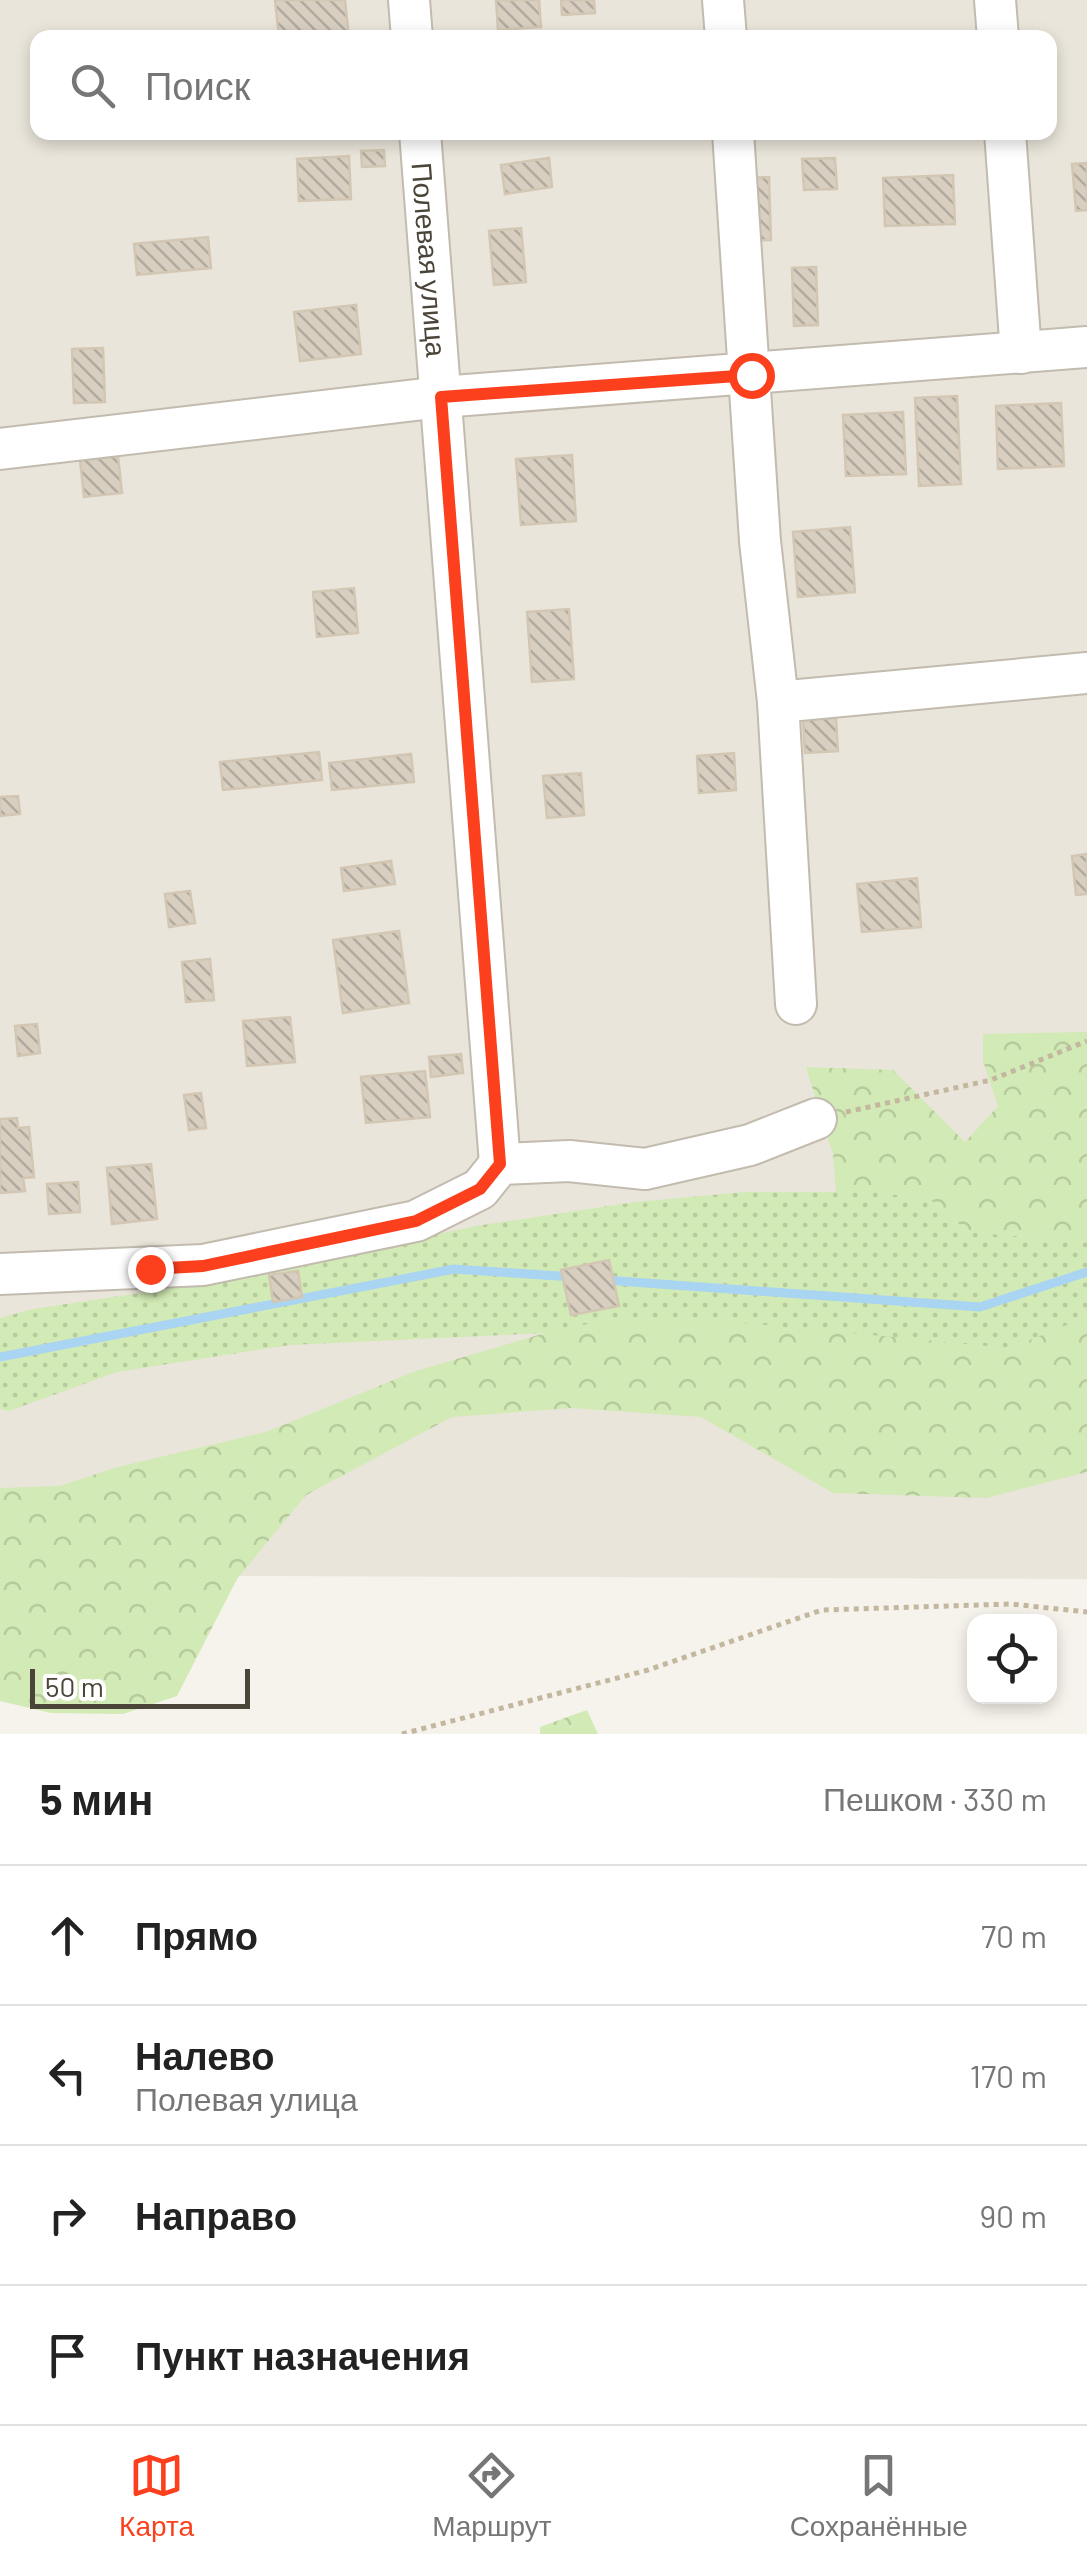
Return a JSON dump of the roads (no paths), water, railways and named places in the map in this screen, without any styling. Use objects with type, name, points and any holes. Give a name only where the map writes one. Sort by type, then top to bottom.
[{"type":"street","points":[[409,0],[411,30]]},
{"type":"street","points":[[723,0],[725,30]]},
{"type":"street","points":[[995,0],[997,30]]},
{"type":"street","name":"Полевая улица","points":[[421,140],[500,1164]]},
{"type":"street","points":[[735,140],[760,541],[778,702],[796,1004]]},
{"type":"street","points":[[1006,140],[1022,353]]},
{"type":"street","points":[[0,450],[441,397],[1087,347]]},
{"type":"street","points":[[778,702],[1087,673]]},
{"type":"street","points":[[0,1274],[203,1266],[416,1221],[480,1189],[500,1164],[569,1160],[645,1169],[750,1146],[816,1119]]},
{"type":"waterway","points":[[0,1357],[454,1269],[573,1277]]},
{"type":"waterway","points":[[604,1280],[980,1307],[1087,1272]]}]
